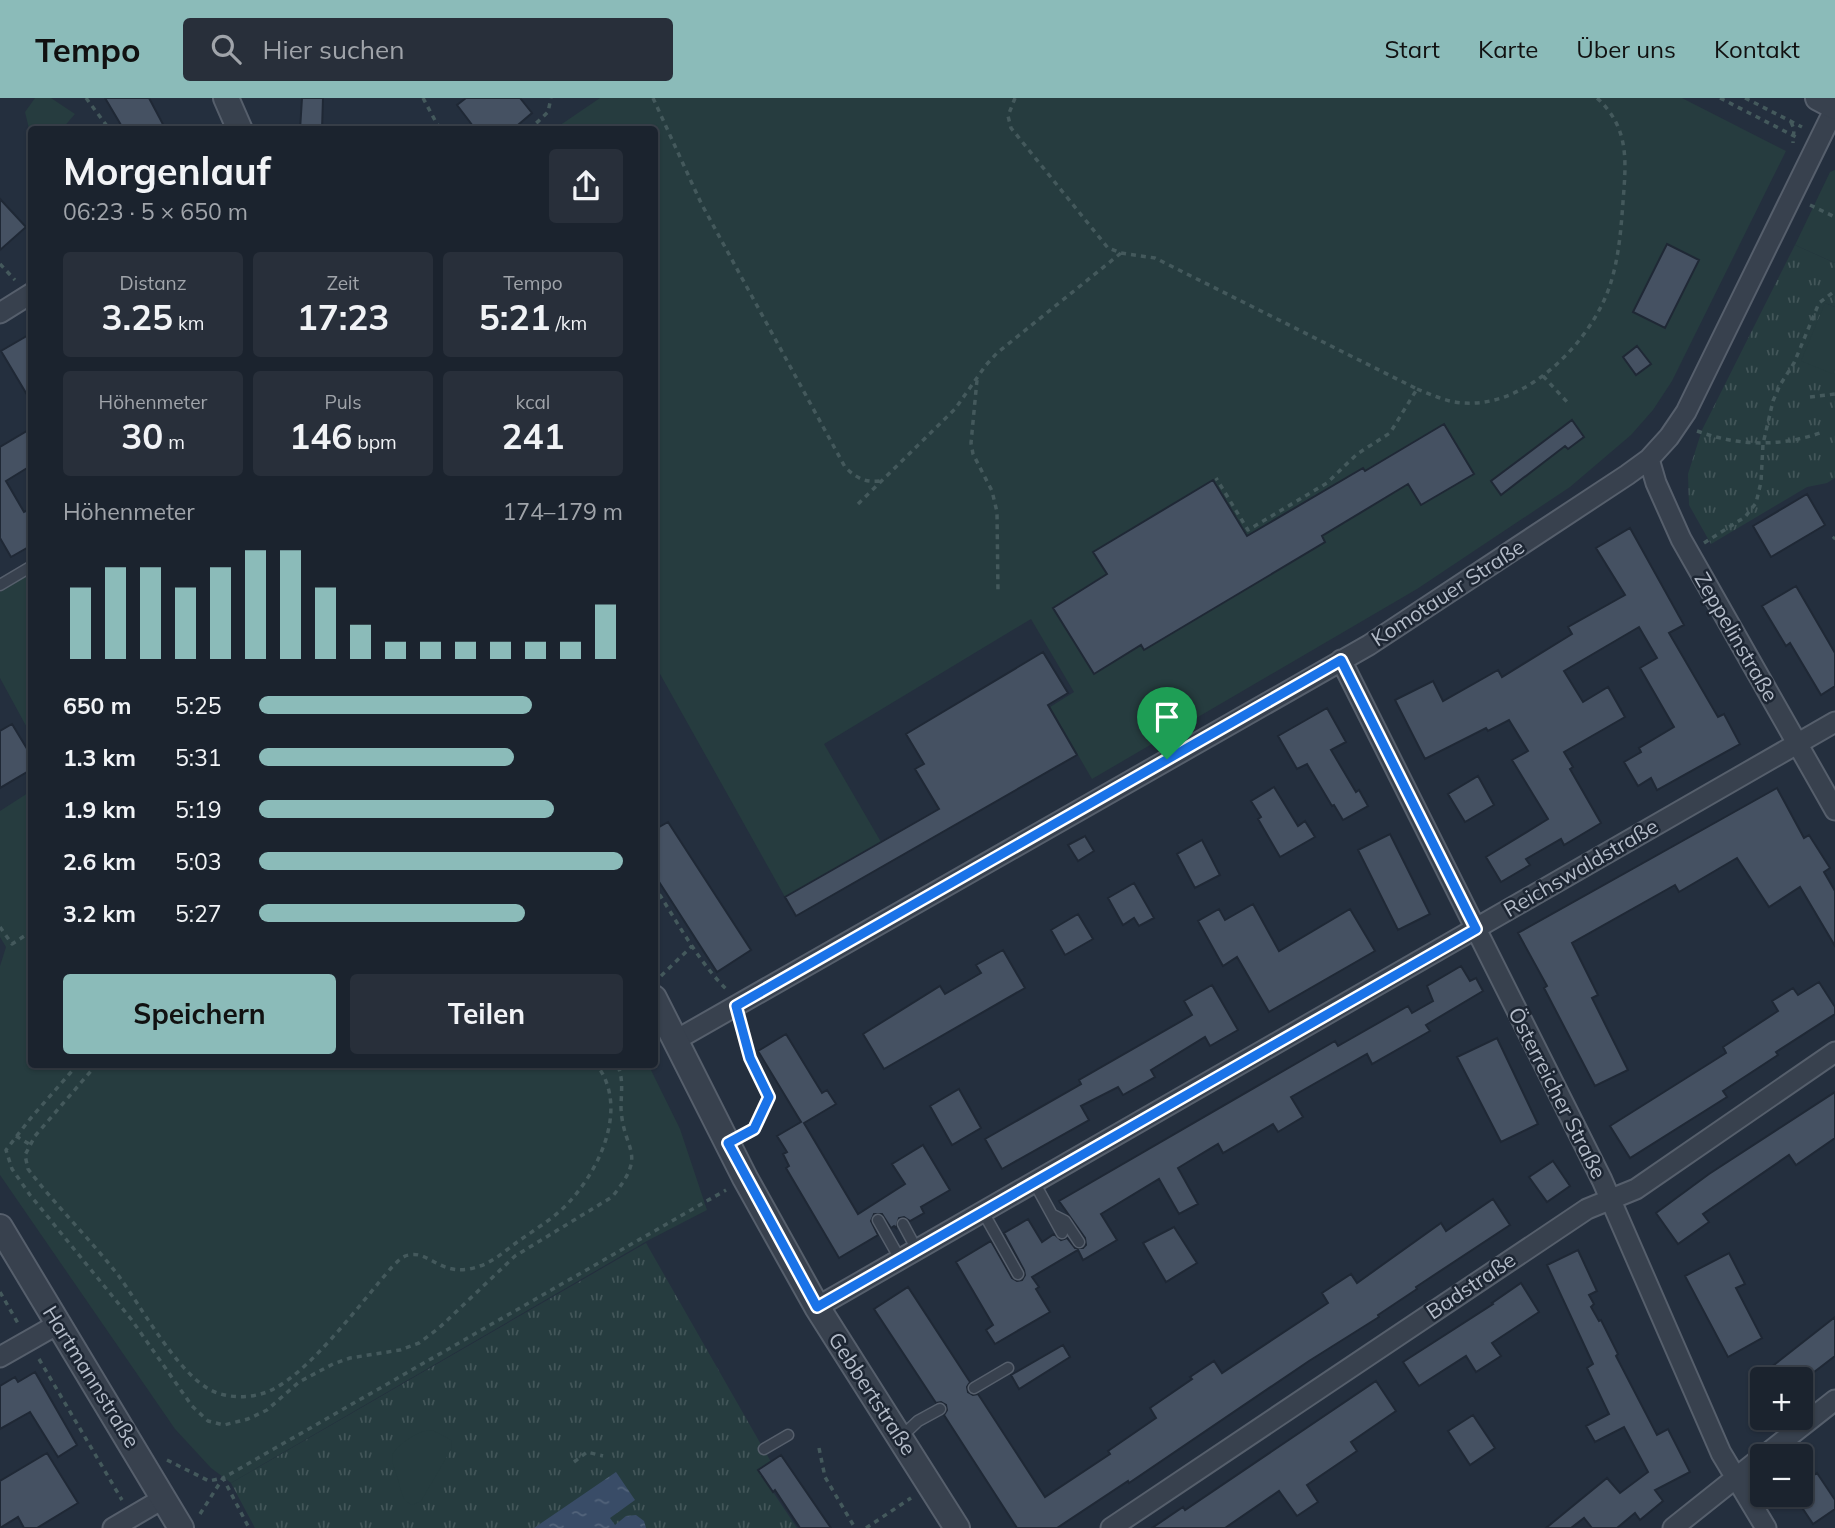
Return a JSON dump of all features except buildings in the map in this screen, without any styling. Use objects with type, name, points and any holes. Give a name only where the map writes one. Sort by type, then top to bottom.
[{"type":"street","points":[[226,98],[238,126]]},
{"type":"street","points":[[1818,98],[1835,108]]},
{"type":"street","name":"Komotauer Straße","points":[[676,1040],[1369,645],[1597,496],[1648,459],[1669,437],[1686,412],[1835,108]]},
{"type":"street","points":[[0,313],[28,296]]},
{"type":"street","name":"Zeppelinstraße","points":[[1648,459],[1656,483],[1688,552],[1835,810]]},
{"type":"street","name":"Österreicher Straße","points":[[1341,660],[1611,1199],[1716,1441],[1766,1528]]},
{"type":"street","name":"Reichswaldstraße","points":[[817,1307],[1835,722]]},
{"type":"street","name":"Gebbertstraße","points":[[658,1006],[745,1178],[817,1307],[957,1528]]},
{"type":"street","name":"Badstraße","points":[[1111,1528],[1575,1216],[1636,1189],[1835,1052]]},
{"type":"street","name":"Hartmannstraße","points":[[0,1227],[165,1500],[189,1524]]},
{"type":"street","points":[[0,1357],[58,1324]]},
{"type":"street","points":[[1779,1444],[1835,1400]]},
{"type":"street","points":[[1673,1528],[1750,1467]]},
{"type":"street","points":[[113,1528],[165,1500]]},
{"type":"lane","points":[[0,585],[28,568]]},
{"type":"lane","points":[[1034,1182],[1062,1233]]},
{"type":"lane","points":[[983,1212],[1018,1274]]},
{"type":"lane","points":[[1052,1214],[1065,1221],[1079,1241]]},
{"type":"lane","points":[[878,1220],[894,1245],[909,1254]]},
{"type":"lane","points":[[902,1224],[909,1254]]},
{"type":"lane","points":[[974,1388],[1007,1368]]},
{"type":"lane","points":[[900,1438],[918,1420],[940,1409]]},
{"type":"lane","points":[[764,1449],[788,1435]]},
{"type":"path","points":[[86,98],[107,126]]},
{"type":"path","points":[[423,98],[439,126]]},
{"type":"path","points":[[533,126],[548,112],[551,98]]},
{"type":"path","points":[[653,98],[701,203],[845,467],[868,482],[884,480]]},
{"type":"path","points":[[1014,98],[1008,116],[1011,128],[1108,248],[1121,253],[1155,258],[1417,389],[1443,400],[1463,403],[1494,400],[1516,392],[1543,376],[1577,343],[1594,320],[1611,284],[1620,246],[1624,145],[1616,122],[1597,98]]},
{"type":"path","points":[[1720,98],[1819,142]]},
{"type":"path","points":[[1745,98],[1819,142]]},
{"type":"path","points":[[1810,205],[1835,217]]},
{"type":"path","points":[[858,504],[955,410],[997,353],[1121,253]]},
{"type":"path","points":[[1688,552],[1745,517],[1756,503],[1761,482],[1763,443],[1773,401],[1794,363],[1819,303],[1835,291]]},
{"type":"path","points":[[1543,376],[1569,404]]},
{"type":"path","points":[[978,378],[971,443],[992,491],[997,512],[998,593]]},
{"type":"path","points":[[1216,478],[1248,530],[1327,483],[1349,460],[1390,433],[1417,389]]},
{"type":"path","points":[[1810,397],[1835,394]]},
{"type":"path","points":[[1697,431],[1743,443],[1804,438],[1820,433]]},
{"type":"path","points":[[658,892],[692,946],[727,990],[736,1006],[750,1058],[769,1097],[754,1129],[728,1143]]},
{"type":"path","points":[[0,927],[12,944],[28,934]]},
{"type":"path","points":[[658,978],[692,946]]},
{"type":"path","points":[[0,1152],[6,1150],[75,1068]]},
{"type":"path","points":[[94,1068],[30,1144],[25,1155],[28,1169],[115,1272],[175,1356],[207,1388],[231,1397],[250,1396],[279,1386],[302,1370],[403,1257],[412,1254],[422,1256],[449,1269],[474,1268],[488,1263],[560,1212],[583,1185],[596,1164],[610,1119],[607,1085],[598,1068]]},
{"type":"path","points":[[6,1150],[12,1169],[30,1195],[131,1318],[192,1406],[208,1421],[224,1425],[248,1419],[267,1410],[299,1382],[333,1364],[349,1358],[400,1350],[419,1343],[439,1328],[515,1256],[612,1197],[624,1183],[631,1167],[632,1151],[621,1112],[621,1075],[618,1068]]},
{"type":"path","points":[[16,1136],[30,1144]]},
{"type":"path","points":[[141,1457],[170,1461],[209,1481],[223,1478],[745,1178]]},
{"type":"path","points":[[0,1292],[132,1517]]},
{"type":"path","points":[[819,1448],[825,1477],[855,1528]]},
{"type":"path","points":[[574,1462],[587,1452],[603,1457]]},
{"type":"path","points":[[189,1524],[223,1478]]},
{"type":"path","points":[[223,1478],[249,1528]]},
{"type":"path","points":[[866,1528],[930,1486]]},
{"type":"green space","points":[[35,98],[51,98],[75,114],[65,126],[28,126],[25,112]]},
{"type":"green space","points":[[600,98],[1682,98],[1786,151],[1672,381],[1653,410],[1631,435],[1570,487],[1417,589],[1092,779],[1050,707],[1074,692],[1031,619],[824,744],[881,842],[785,897],[658,670],[658,126],[559,126]]},
{"type":"green space","points":[[1835,170],[1835,263],[1795,245],[1830,172]]},
{"type":"green space","points":[[1795,245],[1835,263],[1835,307],[1825,303],[1833,373],[1835,369],[1835,478],[1827,483],[1807,487],[1711,544],[1689,505],[1688,474],[1702,430]]},
{"type":"green space","points":[[1825,303],[1835,307],[1833,374],[1801,361]]},
{"type":"green space","points":[[28,575],[28,729],[0,678],[0,592]]},
{"type":"green space","points":[[28,793],[28,1068],[650,1068],[680,1129],[707,1210],[647,1241],[231,1483],[211,1468],[175,1429],[0,1175],[0,966],[6,947],[0,937],[0,811]]},
{"type":"green space","points":[[646,1243],[771,1462],[759,1471],[797,1528],[255,1528],[231,1483]]},
{"type":"green space","points":[[432,1430],[451,1440],[452,1448],[421,1501],[412,1505],[403,1496],[393,1464],[393,1455],[400,1445],[413,1436]]},
{"type":"water","points":[[616,1472],[635,1500],[610,1518],[615,1525],[626,1516],[636,1515],[644,1521],[646,1528],[534,1528]]},
{"type":"route","points":[[1341,660],[1476,929],[817,1307],[728,1143],[754,1129],[769,1097],[750,1058],[736,1006],[1167,759],[1341,660]]}]
